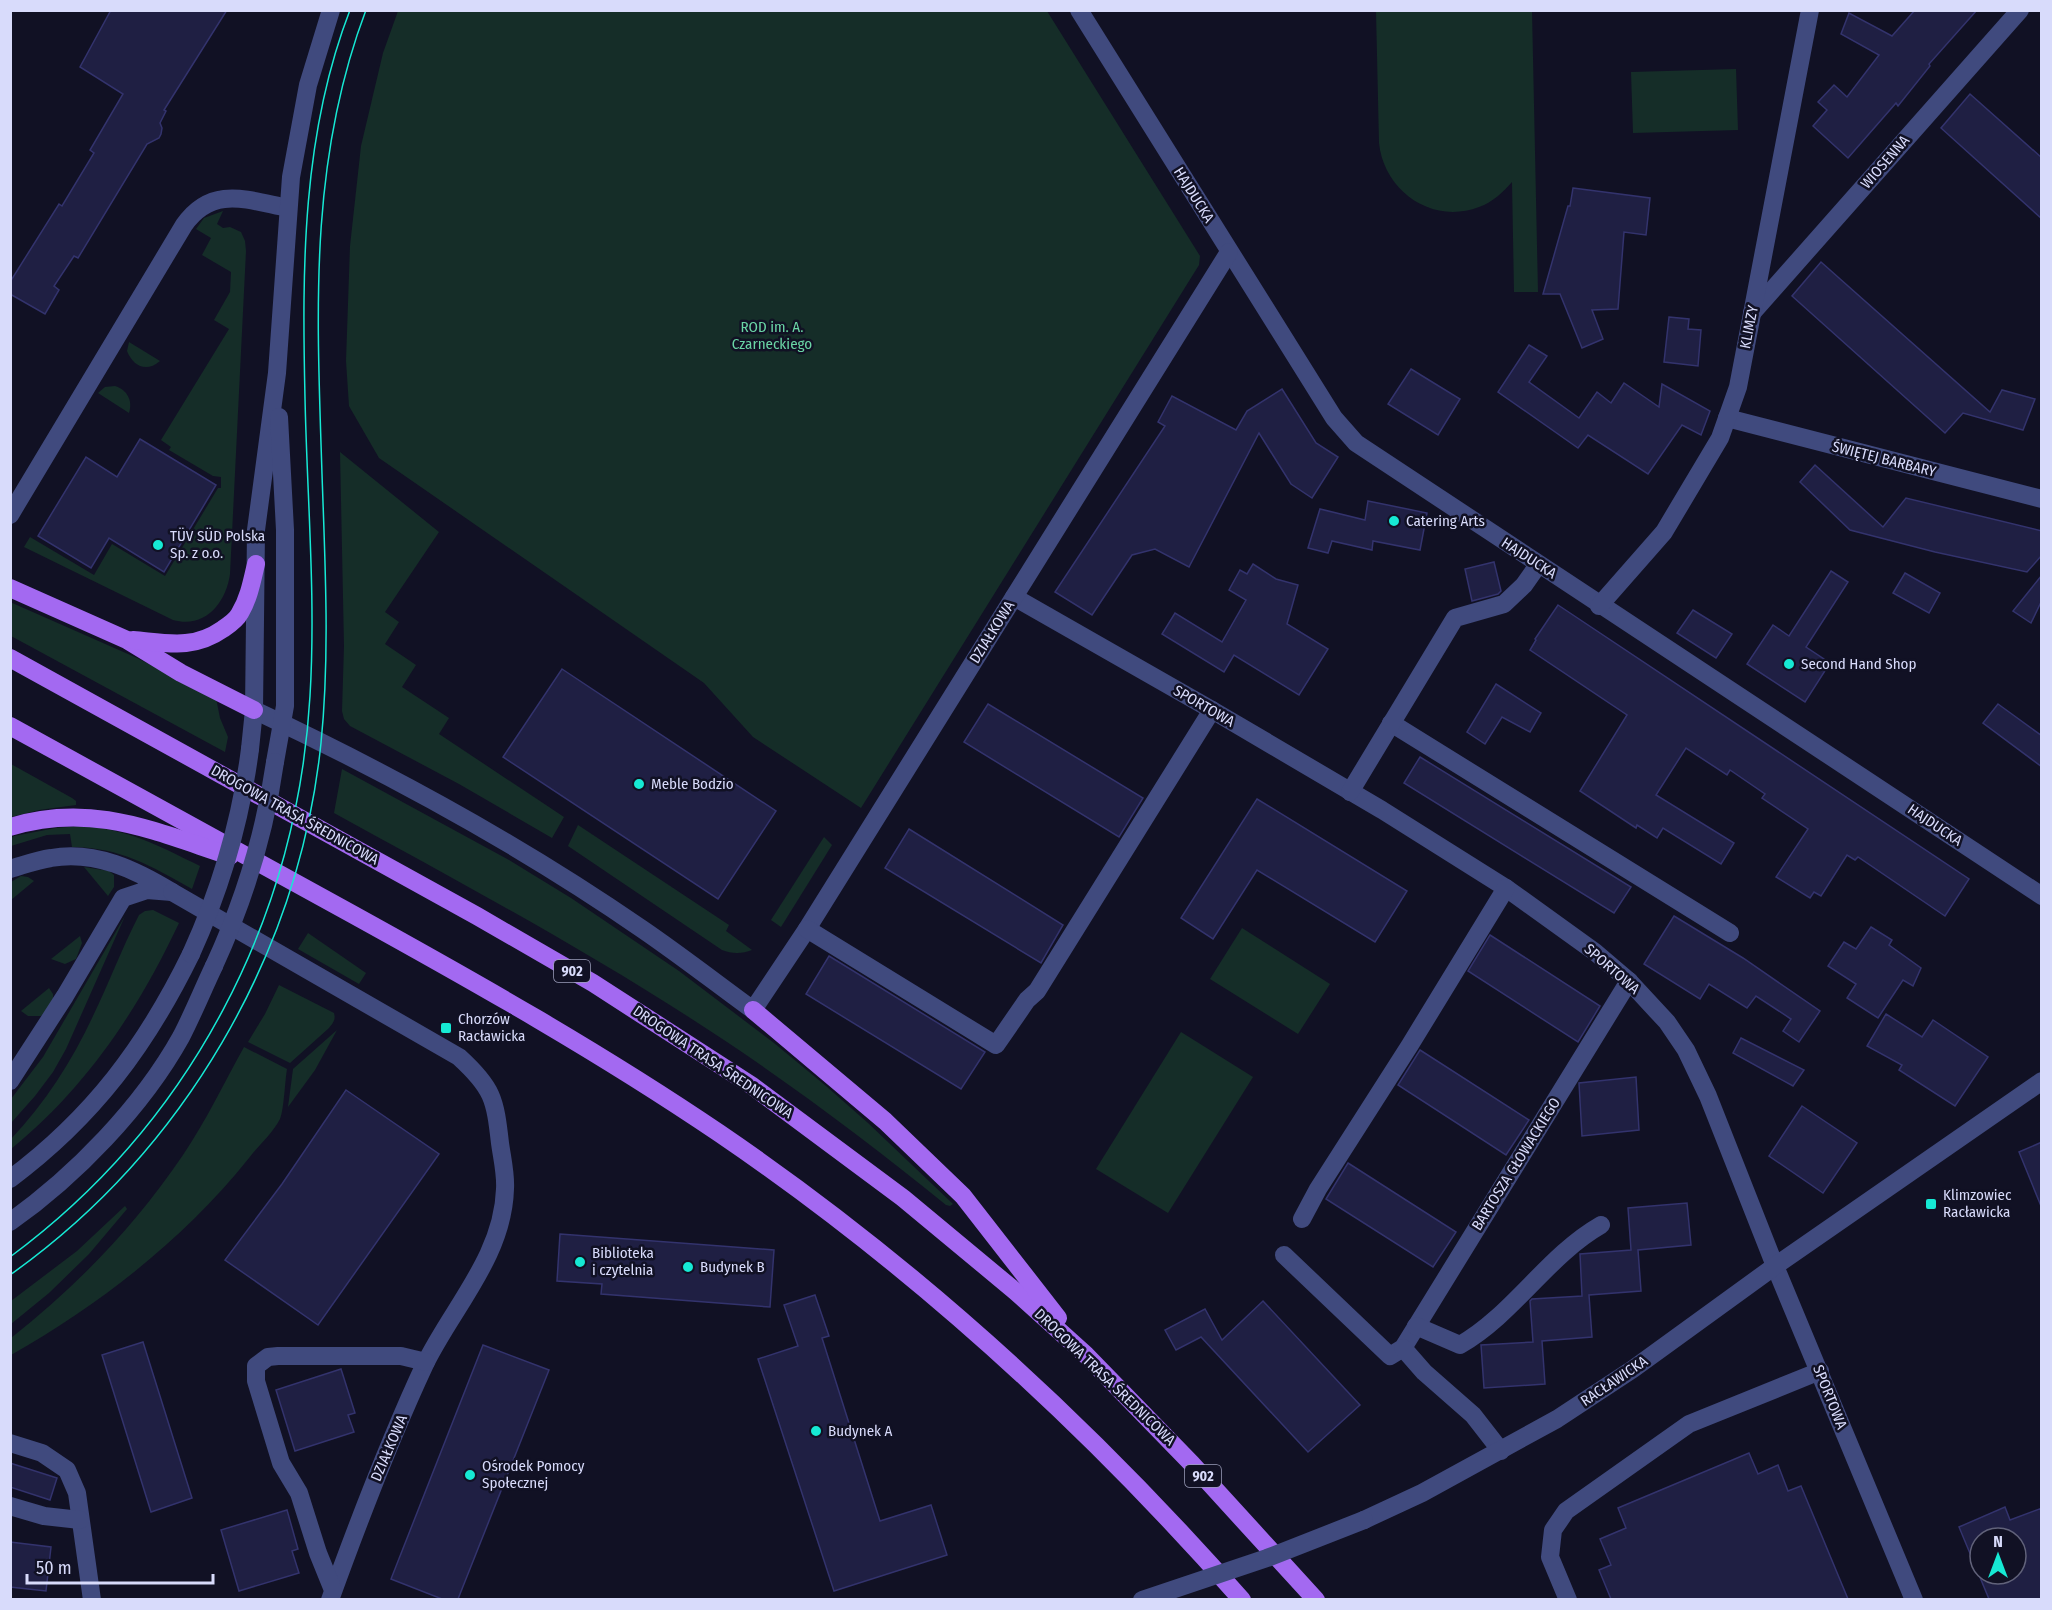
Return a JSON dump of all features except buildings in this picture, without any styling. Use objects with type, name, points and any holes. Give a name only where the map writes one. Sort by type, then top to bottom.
[{"type":"main road","points":[[127,640],[184,644],[204,640],[217,633],[240,615],[249,594],[256,564]]},
{"type":"main road","points":[[10,588],[127,640],[181,673],[254,710]]},
{"type":"main road","name":"DROGOWA TRASA ŚREDNICOWA","points":[[10,658],[583,977],[741,1078],[903,1198],[1015,1291],[1086,1355],[1192,1464],[1316,1599]]},
{"type":"main road","points":[[10,726],[272,869],[563,1033],[720,1134],[822,1208],[937,1299],[1056,1405],[1150,1498],[1242,1599]]},
{"type":"main road","points":[[10,827],[53,818],[99,818],[123,822],[272,869]]},
{"type":"main road","points":[[753,1010],[885,1121],[963,1196],[1086,1355]]},
{"type":"street","points":[[10,1179],[67,1132],[106,1090],[157,1018],[191,954],[214,900],[228,857],[244,792],[254,710],[256,530],[277,373],[294,153],[317,54],[331,10]]},
{"type":"street","name":"HAJDUCKA","points":[[1079,10],[1334,418],[1356,443],[1599,606],[2042,896]]},
{"type":"street","name":"KLIMZY","points":[[1599,606],[1664,532],[1720,438],[1738,387],[1810,10]]},
{"type":"street","name":"WIOSENNA","points":[[1751,314],[2020,10]]},
{"type":"street","points":[[10,515],[184,225],[195,211],[207,203],[225,199],[253,201],[288,208]]},
{"type":"street","name":"DZIAŁKOWA","points":[[753,1010],[807,929],[1229,252]]},
{"type":"street","points":[[10,1222],[37,1203],[81,1164],[120,1123],[180,1038],[236,915],[254,860],[266,813],[285,706],[285,530],[277,373]]},
{"type":"street","name":"ŚWIĘTEJ BARBARY","points":[[1727,418],[2042,499]]},
{"type":"street","points":[[1350,792],[1455,618],[1504,604],[1524,585],[1538,564]]},
{"type":"street","name":"SPORTOWA","points":[[1014,597],[1212,710],[1506,888],[1595,952],[1629,981],[1667,1022],[1686,1050],[1708,1096],[1775,1266],[1914,1599]]},
{"type":"street","points":[[254,710],[375,770],[473,823],[642,929],[753,1010]]},
{"type":"street","points":[[807,929],[996,1045],[1027,1000],[1037,991],[1212,710]]},
{"type":"street","points":[[1391,723],[1730,933]]},
{"type":"street","name":"DZIAŁKOWA","points":[[10,869],[52,857],[99,857],[147,876],[459,1057],[479,1076],[490,1092],[497,1116],[505,1189],[499,1226],[486,1259],[462,1304],[426,1362],[380,1469],[331,1595]]},
{"type":"street","points":[[1302,1219],[1318,1189],[1506,888]]},
{"type":"street","points":[[10,1081],[65,996],[123,898],[147,890],[172,892]]},
{"type":"street","name":"BARTOSZA GŁOWACKIEGO","points":[[1403,1348],[1629,981]]},
{"type":"street","name":"RACŁAWICKA","points":[[1142,1599],[1267,1558],[1364,1520],[1422,1494],[1557,1419],[1633,1369],[1775,1266],[2042,1081]]},
{"type":"street","points":[[1416,1326],[1460,1345],[1476,1335],[1507,1308],[1581,1236],[1601,1225]]},
{"type":"street","points":[[1284,1255],[1390,1356],[1403,1348],[1424,1372],[1473,1415],[1501,1451]]},
{"type":"street","points":[[331,1595],[299,1493],[280,1463],[256,1381],[256,1366],[268,1357],[278,1356],[401,1356],[426,1362]]},
{"type":"street","points":[[1568,1599],[1550,1557],[1553,1530],[1566,1511],[1689,1424],[1820,1371]]},
{"type":"street","points":[[10,1443],[42,1453],[67,1470],[77,1494],[92,1599]]},
{"type":"street","points":[[10,1506],[44,1516],[80,1520]]},
{"type":"green space","name":"ROD im. A. Czarneckiego","points":[[398,11],[1047,11],[1200,256],[1199,265],[861,808],[753,737],[704,683],[379,458],[349,406],[346,361],[350,246],[361,146],[383,53]]},
{"type":"green space","points":[[1376,11],[1532,11],[1538,292],[1514,292],[1512,182],[1484,205],[1461,211],[1444,211],[1413,200],[1390,176],[1379,143]]},
{"type":"green space","points":[[1736,69],[1738,130],[1633,133],[1631,72]]},
{"type":"green space","points":[[223,211],[217,224],[223,228],[230,227],[241,232],[246,251],[230,574],[228,585],[219,604],[204,617],[184,622],[173,620],[24,547],[30,537],[94,575],[112,544],[165,576],[218,488],[221,488],[221,477],[213,476],[169,450],[171,447],[161,440],[229,329],[214,320],[230,292],[231,272],[202,255],[211,238],[196,229],[204,218]]},
{"type":"green space","points":[[129,342],[160,361],[150,367],[136,364],[127,351]]},
{"type":"green space","points":[[115,386],[128,396],[129,413],[98,393],[105,387]]},
{"type":"green space","points":[[340,452],[439,532],[385,612],[399,622],[385,644],[416,665],[402,687],[449,718],[439,734],[564,817],[552,838],[459,784],[350,726],[344,719],[342,711],[344,646]]},
{"type":"green space","points":[[10,602],[137,658],[216,698],[220,718],[228,737],[225,752],[11,636]]},
{"type":"green space","points":[[11,764],[72,798],[76,801],[76,805],[39,810],[11,817]]},
{"type":"green space","points":[[342,769],[509,860],[571,898],[679,971],[774,1043],[826,1086],[953,1204],[946,1205],[811,1101],[679,1011],[533,923],[334,813]]},
{"type":"green space","points":[[578,825],[729,925],[726,931],[752,950],[737,953],[722,950],[568,846]]},
{"type":"green space","points":[[80,826],[128,834],[200,866],[192,889],[148,865],[121,854],[72,847],[70,834],[47,835],[11,846],[11,838],[14,836]]},
{"type":"green space","points":[[824,837],[832,845],[781,927],[771,920]]},
{"type":"green space","points":[[84,867],[109,871],[114,875],[114,887],[108,896]]},
{"type":"green space","points":[[21,876],[34,881],[11,900],[11,882]]},
{"type":"green space","points":[[153,910],[179,923],[128,1017],[108,1046],[63,1100],[11,1149],[11,1139],[57,1081],[85,1033],[139,915]]},
{"type":"green space","points":[[125,916],[66,1049],[53,1072],[11,1123],[11,1099],[43,1057]]},
{"type":"green space","points":[[1242,928],[1330,984],[1298,1034],[1210,979]]},
{"type":"green space","points":[[308,933],[366,973],[359,984],[298,949]]},
{"type":"green space","points":[[80,936],[82,943],[76,959],[65,964],[51,959]]},
{"type":"green space","points":[[279,985],[335,1015],[329,1028],[290,1063],[248,1042]]},
{"type":"green space","points":[[49,988],[53,994],[53,1003],[41,1016],[28,1016],[21,1011]]},
{"type":"green space","points":[[337,1030],[315,1070],[288,1107],[293,1069]]},
{"type":"green space","points":[[1181,1032],[1253,1077],[1168,1213],[1096,1169]]},
{"type":"green space","points":[[244,1047],[287,1069],[281,1115],[273,1129],[224,1188],[197,1216],[139,1268],[77,1314],[11,1355],[11,1338],[104,1254],[165,1181],[199,1129]]},
{"type":"green space","points":[[125,1206],[127,1209],[89,1254],[49,1293],[11,1324],[11,1301],[77,1251]]},
{"type":"tram line","points":[[10,1257],[74,1204],[131,1144],[181,1079],[223,1010],[257,936],[283,859],[301,779],[312,659],[312,584],[304,349],[308,201],[322,105],[334,57],[350,10]]},
{"type":"tram line","points":[[10,1275],[72,1226],[128,1170],[179,1109],[222,1042],[259,972],[287,898],[308,822],[324,710],[326,608],[318,298],[325,182],[334,125],[347,67],[366,10]]},
{"type":"place","name":"Catering Arts","points":[[1394,521]]},
{"type":"place","name":"TÜV SÜD Polska Sp. z o.o.","points":[[158,545]]},
{"type":"place","name":"Second Hand Shop","points":[[1789,664]]},
{"type":"place","name":"Meble Bodzio","points":[[639,784]]},
{"type":"place","name":"Chorzów Racławicka","points":[[446,1028]]},
{"type":"place","name":"Klimzowiec Racławicka","points":[[1931,1204]]},
{"type":"place","name":"Biblioteka i czytelnia","points":[[580,1262]]},
{"type":"place","name":"Budynek B","points":[[688,1267]]},
{"type":"place","name":"Budynek A","points":[[816,1431]]},
{"type":"place","name":"Ośrodek Pomocy Społecznej","points":[[470,1475]]}]
